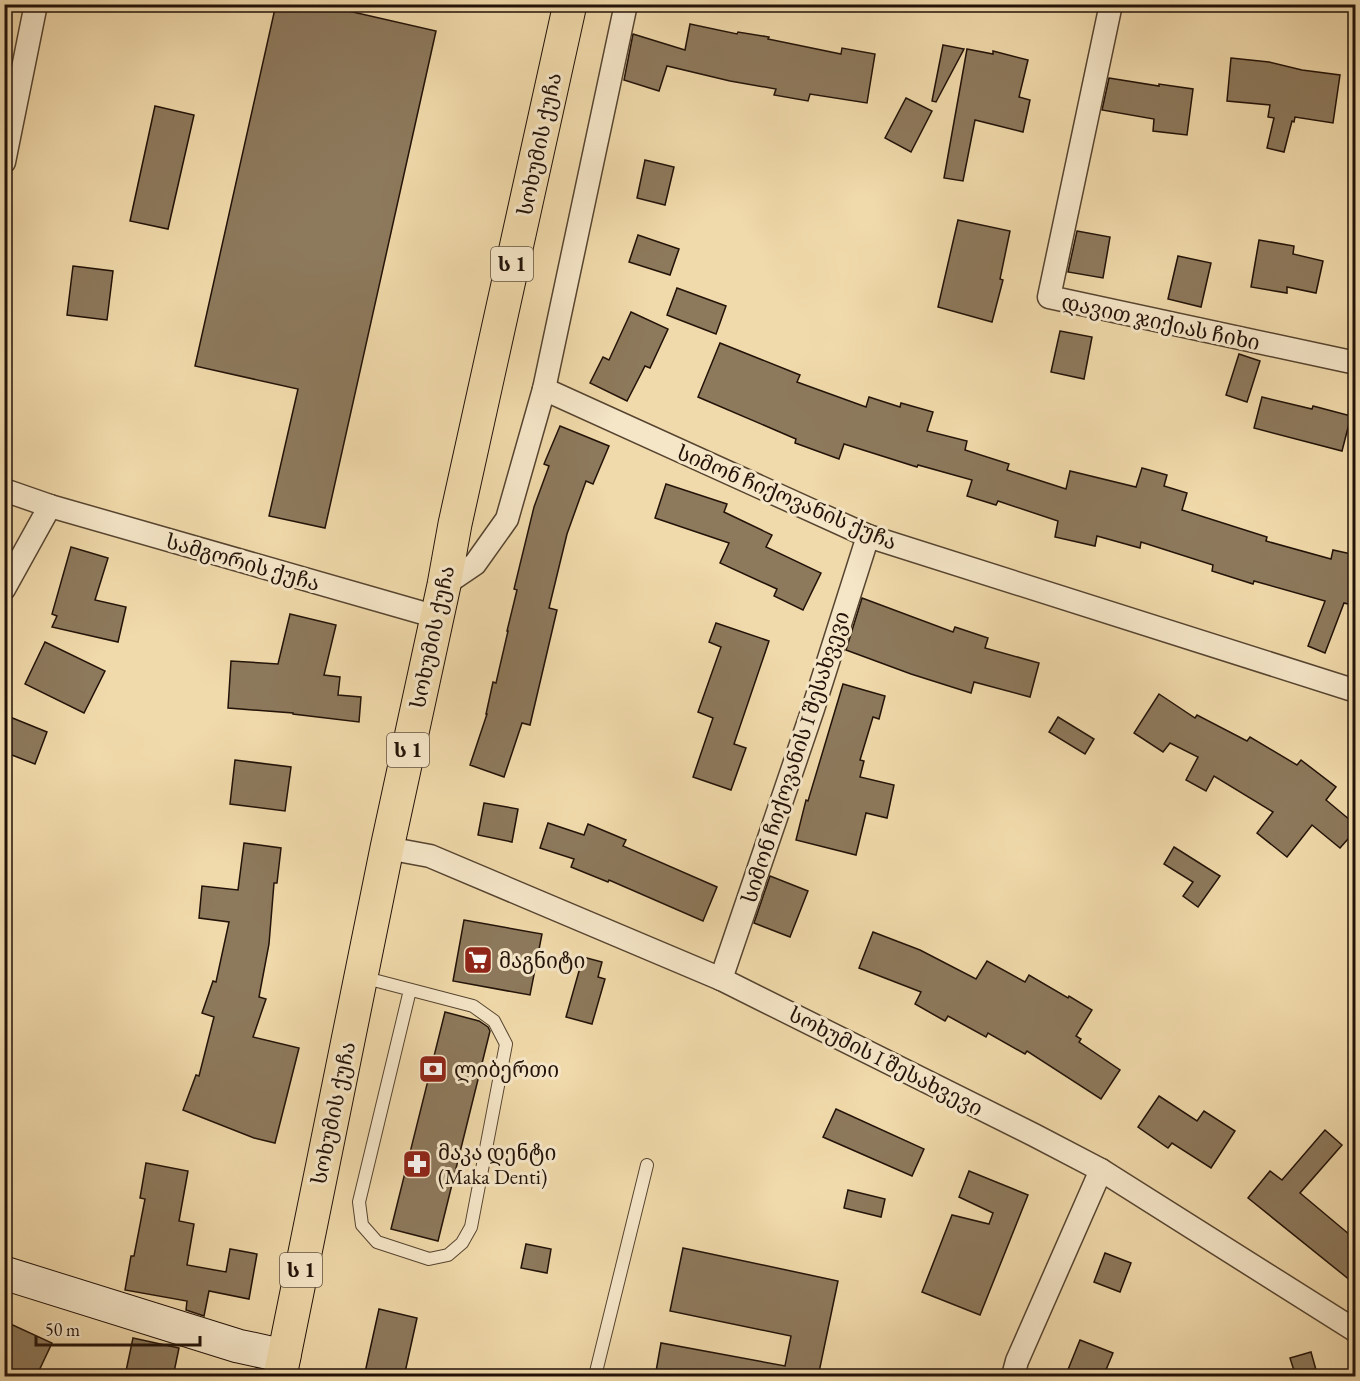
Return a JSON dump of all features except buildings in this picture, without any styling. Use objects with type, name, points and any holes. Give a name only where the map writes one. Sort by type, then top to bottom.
[{"type":"highway","name":"სოხუმის ქუჩა","points":[[282,1366],[455,524],[570,4]]},
{"type":"street","points":[[4,162],[36,4]]},
{"type":"street","points":[[444,585],[475,564],[507,519],[544,389],[626,4]]},
{"type":"street","name":"დავით ჯიქიას ჩიხი","points":[[1111,4],[1049,297],[1356,363]]},
{"type":"street","name":"სიმონ ჩიქოვანის ქუჩა","points":[[544,389],[868,536],[1356,691]]},
{"type":"street","name":"სამგორის ქუჩა","points":[[4,490],[50,506],[437,617]]},
{"type":"street","points":[[4,589],[50,506]]},
{"type":"street","name":"სიმონ ჩიქოვანის I შესახვევი","points":[[722,979],[813,709],[868,536]]},
{"type":"street","name":"სოხუმის I შესახვევი","points":[[387,848],[430,856],[722,979],[1101,1170],[1356,1331]]},
{"type":"street","points":[[1013,1377],[1017,1360],[1101,1170]]},
{"type":"street","points":[[4,1273],[238,1346],[282,1366]]},
{"type":"lane","points":[[361,977],[473,1006],[494,1021],[506,1044],[471,1227],[462,1243],[448,1255],[429,1259],[377,1242],[362,1224],[359,1202],[410,990]]},
{"type":"lane","points":[[596,1377],[647,1165]]},
{"type":"place","name":"მაგნიტი","points":[[478,960]]},
{"type":"place","name":"ლიბერთი","points":[[433,1069]]},
{"type":"place","name":"მაკა დენტი (Maka Denti)","points":[[417,1164]]}]
